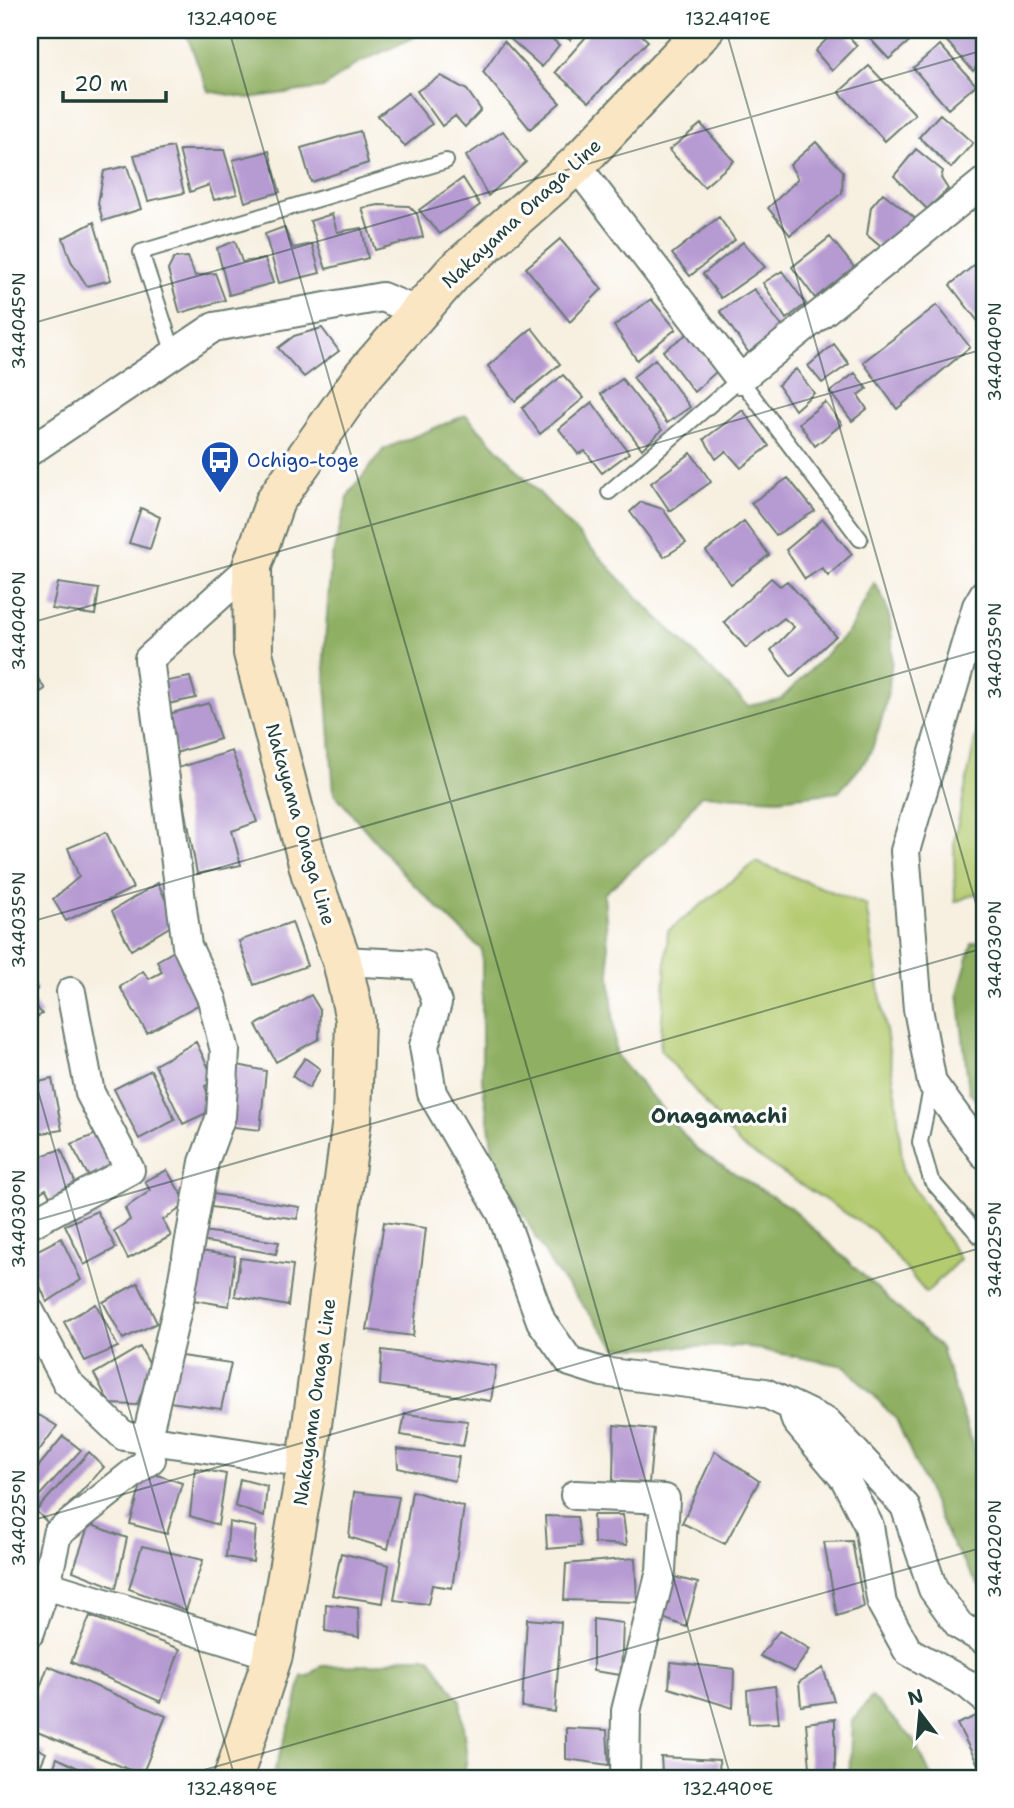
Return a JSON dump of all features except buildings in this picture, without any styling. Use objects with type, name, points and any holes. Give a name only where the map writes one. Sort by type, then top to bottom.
[{"type":"main road","name":"Nakayama Onaga Line","points":[[233,1778],[273,1655],[307,1463],[352,1119],[355,1019],[342,961],[312,874],[253,653],[252,566],[275,501],[305,454],[363,376],[454,272],[576,165],[704,30]]},
{"type":"street","points":[[576,165],[740,379],[984,182]]},
{"type":"street","points":[[30,451],[214,327],[382,297],[419,312]]},
{"type":"street","points":[[30,1632],[46,1585],[57,1534],[150,1459],[146,1441],[179,1301],[204,1162],[221,1116],[225,1051],[212,999],[187,946],[149,659],[252,566]]},
{"type":"street","points":[[984,594],[977,606],[905,851],[918,1009],[932,1083],[984,1154]]},
{"type":"street","points":[[342,961],[423,965],[437,1003],[424,1046],[432,1093],[502,1214],[541,1321],[570,1362],[602,1372],[765,1393],[828,1423],[905,1506],[933,1589],[959,1625],[984,1640]]},
{"type":"street","points":[[30,1224],[130,1170],[90,1093],[71,992]]},
{"type":"street","points":[[30,1312],[67,1382],[124,1436],[307,1463]]},
{"type":"street","points":[[792,1406],[796,1422],[845,1479],[869,1526],[883,1604],[908,1651],[967,1684],[984,1698]]},
{"type":"street","points":[[575,1495],[665,1499],[661,1571],[626,1711],[625,1778]]},
{"type":"street","points":[[46,1585],[273,1655]]},
{"type":"lane","points":[[174,354],[141,252],[446,161]]},
{"type":"lane","points":[[609,492],[740,379],[860,539]]},
{"type":"lane","points":[[932,1083],[919,1142],[931,1180],[984,1241]]},
{"type":"green space","points":[[185,30],[420,30],[413,38],[358,63],[323,88],[248,98],[208,91]]},
{"type":"green space","points":[[466,415],[640,600],[748,706],[781,699],[849,631],[874,583],[884,600],[890,619],[892,641],[889,687],[884,710],[869,755],[839,792],[778,799],[701,795],[666,840],[604,894],[616,1055],[697,1150],[791,1208],[941,1348],[984,1480],[984,1594],[949,1539],[896,1419],[845,1366],[741,1346],[617,1348],[554,1269],[495,1165],[482,1080],[482,950],[407,878],[334,793],[324,656],[331,561],[349,494],[384,449]]},
{"type":"green space","points":[[984,696],[984,890],[955,902],[954,842]]},
{"type":"green space","points":[[756,862],[866,905],[896,1094],[903,1172],[960,1259],[926,1293],[875,1232],[741,1146],[660,1049],[668,931]]},
{"type":"green space","points":[[984,940],[984,1113],[969,1091],[958,993],[972,943]]},
{"type":"green space","points":[[405,1657],[430,1657],[460,1701],[467,1758],[463,1778],[272,1778],[296,1705],[302,1676],[309,1676],[321,1666],[373,1665]]},
{"type":"green space","points":[[872,1697],[914,1740],[932,1778],[849,1778],[852,1720]]},
{"type":"place","name":"Ochigo-toge","points":[[220,494]]},
{"type":"district","name":"Onagamachi","points":[[719,1116]]}]
